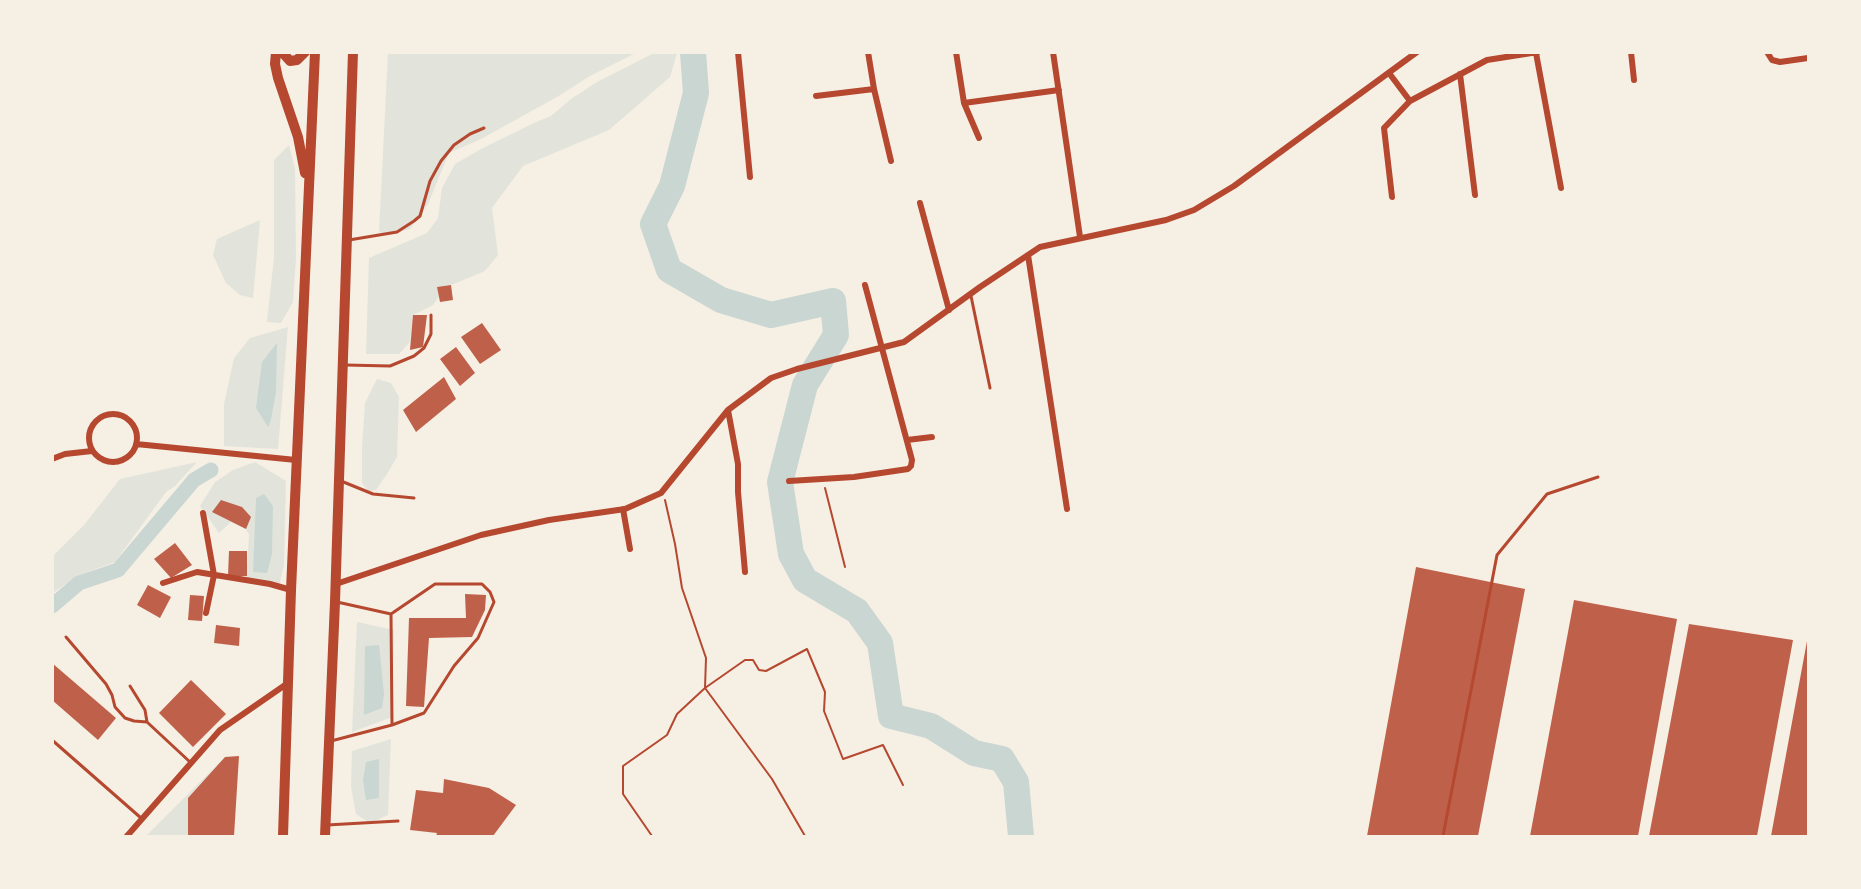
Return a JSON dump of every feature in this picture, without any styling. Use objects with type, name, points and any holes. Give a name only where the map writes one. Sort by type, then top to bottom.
[{"type":"main road","points":[[276,52],[275,64],[278,78],[298,137],[308,188]]},
{"type":"main road","points":[[282,52],[290,61],[297,60],[305,52]]},
{"type":"main road","points":[[283,837],[296,460],[315,52]]},
{"type":"main road","points":[[325,837],[336,584],[353,52]]},
{"type":"main road","points":[[353,81],[361,52]]},
{"type":"street","points":[[738,52],[750,177]]},
{"type":"street","points":[[868,52],[891,161]]},
{"type":"street","points":[[957,52],[964,103],[979,138]]},
{"type":"street","points":[[1053,52],[1080,237]]},
{"type":"street","points":[[336,584],[481,535],[549,520],[623,509],[661,492],[728,410],[771,378],[797,369],[904,342],[1040,247],[1166,220],[1194,210],[1234,186],[1417,52]]},
{"type":"street","points":[[1631,52],[1634,80]]},
{"type":"street","points":[[1767,52],[1772,60],[1780,62],[1809,58]]},
{"type":"street","points":[[1392,197],[1384,128],[1410,101],[1487,60],[1537,53],[1561,188]]},
{"type":"street","points":[[1389,74],[1410,101]]},
{"type":"street","points":[[1460,74],[1475,195]]},
{"type":"street","points":[[816,96],[874,89]]},
{"type":"street","points":[[964,103],[1059,90]]},
{"type":"street","points":[[920,203],[949,310]]},
{"type":"street","points":[[1028,255],[1067,509]]},
{"type":"street","points":[[789,482],[908,469],[911,466],[912,460],[866,285]]},
{"type":"street","points":[[728,410],[738,464],[738,492],[745,572]]},
{"type":"street","points":[[116,414],[130,422],[137,436],[136,444],[127,458],[112,463],[104,461],[92,451],[88,436],[95,422],[108,415],[116,414]]},
{"type":"street","points":[[906,440],[932,436]]},
{"type":"street","points":[[136,444],[296,460]]},
{"type":"street","points":[[52,459],[65,454],[92,451]]},
{"type":"street","points":[[623,509],[630,549]]},
{"type":"street","points":[[203,513],[214,574],[206,613]]},
{"type":"street","points":[[163,583],[197,572],[270,584],[291,590]]},
{"type":"street","points":[[127,837],[220,730],[289,683]]},
{"type":"lane","points":[[348,240],[397,232],[414,221],[420,216],[430,181],[441,161],[454,145],[484,128]]},
{"type":"lane","points":[[970,294],[990,388]]},
{"type":"lane","points":[[343,365],[390,366],[414,356],[424,348],[431,334],[430,315]]},
{"type":"lane","points":[[1443,837],[1497,555],[1547,494],[1598,477]]},
{"type":"lane","points":[[339,480],[373,494],[414,498]]},
{"type":"lane","points":[[328,742],[392,725],[424,713],[453,666],[478,638],[494,602],[490,592],[482,584],[435,584],[391,614],[335,602]]},
{"type":"lane","points":[[391,614],[392,725]]},
{"type":"lane","points":[[66,637],[106,684],[115,707],[125,718],[147,722]]},
{"type":"lane","points":[[130,686],[145,710],[147,722],[191,763]]},
{"type":"lane","points":[[52,740],[142,819]]},
{"type":"lane","points":[[325,825],[398,820]]},
{"type":"path","points":[[823,479],[845,567]]},
{"type":"path","points":[[661,492],[668,505],[682,588],[706,658],[705,688],[772,779],[805,837]]},
{"type":"path","points":[[652,837],[623,794],[623,766],[667,735],[677,714],[705,688],[745,660],[753,660],[759,670],[766,671],[807,649],[825,692],[824,711],[843,759],[883,745],[903,785]]},
{"type":"shaded area","points":[[388,53],[636,53],[590,76],[481,139],[449,153],[428,204],[410,229],[387,235],[379,232]]},
{"type":"shaded area","points":[[654,53],[677,53],[670,77],[609,130],[523,166],[492,208],[498,255],[485,271],[451,285],[438,287],[439,296],[433,305],[413,315],[410,342],[399,354],[366,354],[369,258],[427,233],[438,218],[442,188],[455,164],[551,116],[597,82]]},
{"type":"shaded area","points":[[289,145],[295,169],[296,259],[293,302],[281,323],[267,322],[274,257],[274,160]]},
{"type":"shaded area","points":[[260,220],[253,298],[240,295],[226,283],[213,255],[217,239]]},
{"type":"shaded area","points":[[288,327],[278,449],[224,446],[224,404],[234,358],[250,338]]},
{"type":"shaded area","points":[[277,343],[276,392],[268,427],[256,408],[262,362]]},
{"type":"shaded area","points":[[377,379],[391,383],[399,397],[397,457],[376,490],[368,491],[362,483],[365,403]]},
{"type":"shaded area","points":[[197,462],[175,486],[166,492],[115,562],[77,576],[53,593],[53,556],[84,525],[120,479]]},
{"type":"shaded area","points":[[255,462],[286,481],[284,565],[279,586],[246,583],[249,535],[246,529],[231,522],[219,533],[200,506],[215,482],[233,470]]},
{"type":"shaded area","points":[[264,494],[273,506],[272,554],[267,573],[253,572],[256,498]]},
{"type":"shaded area","points":[[357,622],[394,630],[392,717],[352,732]]},
{"type":"shaded area","points":[[379,645],[384,694],[382,708],[364,715],[365,646]]},
{"type":"shaded area","points":[[391,739],[388,815],[370,823],[356,814],[351,787],[352,751]]},
{"type":"shaded area","points":[[225,757],[188,798],[188,836],[146,836]]},
{"type":"shaded area","points":[[379,759],[379,798],[366,800],[363,780],[366,762]]},
{"type":"building","points":[[451,285],[453,300],[440,302],[437,287]]},
{"type":"building","points":[[413,315],[427,315],[423,347],[410,350]]},
{"type":"building","points":[[482,323],[501,350],[480,364],[461,337]]},
{"type":"building","points":[[456,347],[475,373],[460,386],[440,359]]},
{"type":"building","points":[[444,377],[456,399],[416,432],[403,410]]},
{"type":"building","points":[[221,500],[242,507],[251,517],[246,529],[212,512]]},
{"type":"building","points":[[175,543],[192,565],[171,578],[154,559]]},
{"type":"building","points":[[229,551],[247,551],[247,576],[228,576]]},
{"type":"building","points":[[1416,567],[1525,589],[1478,836],[1367,836]]},
{"type":"building","points":[[148,585],[171,597],[160,618],[137,605]]},
{"type":"building","points":[[465,594],[486,595],[485,610],[472,637],[429,638],[424,707],[406,706],[409,618],[466,618]]},
{"type":"building","points":[[190,595],[204,596],[202,621],[188,620]]},
{"type":"building","points":[[1574,600],[1677,619],[1638,836],[1530,836]]},
{"type":"building","points":[[1689,624],[1793,640],[1757,836],[1649,836]]},
{"type":"building","points":[[216,625],[240,628],[239,646],[214,643]]},
{"type":"building","points":[[1807,641],[1808,836],[1771,836]]},
{"type":"building","points":[[52,663],[116,718],[98,740],[52,700]]},
{"type":"building","points":[[191,680],[226,714],[193,747],[159,713]]},
{"type":"building","points":[[239,756],[234,836],[188,836],[188,798],[225,757]]},
{"type":"building","points":[[444,779],[489,788],[516,805],[493,836],[436,836],[437,833],[410,830],[416,790],[443,793]]},
{"type":"waterway","points":[[693,52],[696,93],[672,186],[653,224],[669,270],[721,300],[771,315],[833,301],[836,335],[805,385],[780,482],[791,554],[805,580],[857,611],[880,643],[891,716],[931,726],[974,753],[1002,759],[1016,782],[1021,836]]},
{"type":"waterway","points":[[52,606],[79,583],[118,570],[194,480],[211,470]]}]
